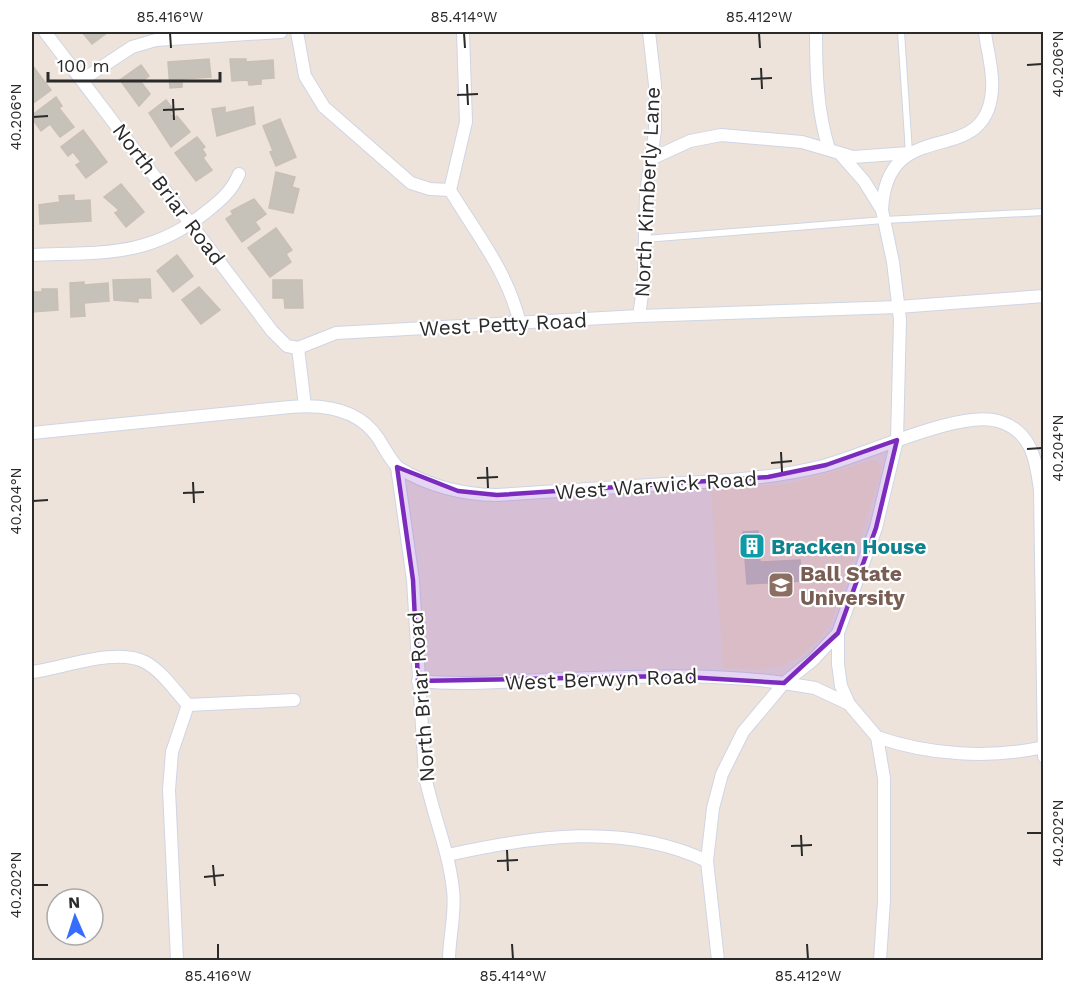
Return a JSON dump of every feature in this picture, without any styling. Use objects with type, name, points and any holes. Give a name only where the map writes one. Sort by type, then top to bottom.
[{"type":"street","name":"North Briar Road","points":[[45,32],[279,339],[287,346],[298,348]]},
{"type":"street","points":[[82,80],[132,47],[156,40],[281,32]]},
{"type":"street","points":[[297,32],[305,76],[324,107],[411,183],[430,189],[450,190]]},
{"type":"street","points":[[463,32],[466,122],[450,190],[499,264],[510,289],[520,324]]},
{"type":"street","name":"North Kimberly Lane","points":[[639,316],[644,281],[646,193],[653,158],[655,103],[650,32]]},
{"type":"street","points":[[816,32],[823,132],[829,149]]},
{"type":"street","points":[[842,156],[875,157],[909,153],[934,143],[960,138],[973,130],[982,119],[992,93],[985,32]]},
{"type":"street","points":[[653,158],[690,141],[721,135],[772,138],[829,149],[842,156],[864,181],[883,215]]},
{"type":"street","points":[[909,153],[894,169],[886,184],[883,215],[898,307],[900,374],[897,440],[876,528],[838,633],[839,675],[849,704],[877,737],[901,746],[939,752],[975,753],[1043,747]]},
{"type":"street","points":[[32,255],[134,249],[162,240],[191,224],[223,199],[239,174]]},
{"type":"street","name":"West Petty Road","points":[[298,348],[336,333],[639,316],[898,307],[1044,296]]},
{"type":"street","points":[[298,348],[305,406]]},
{"type":"street","points":[[32,433],[305,406],[337,409],[358,419],[375,434],[398,467]]},
{"type":"street","name":"West Warwick Road","points":[[398,467],[458,491],[497,495],[768,477],[826,465],[897,440],[940,428],[988,420],[1014,428],[1029,443],[1036,463],[1042,523],[1044,757]]},
{"type":"street","name":"North Briar Road","points":[[398,467],[413,580],[425,776],[430,802],[448,855],[454,892],[449,960]]},
{"type":"street","points":[[718,960],[707,861],[713,808],[728,760],[752,720],[784,683],[813,660],[838,633]]},
{"type":"street","points":[[32,672],[111,657],[138,659],[159,672],[188,705]]},
{"type":"street","name":"West Berwyn Road","points":[[418,681],[460,684],[679,676],[729,677],[815,688],[849,704]]},
{"type":"street","points":[[188,705],[294,700]]},
{"type":"street","points":[[177,960],[169,782],[176,736],[188,705]]},
{"type":"street","points":[[877,737],[884,778],[884,901],[880,960]]},
{"type":"street","points":[[448,855],[496,844],[552,837],[602,836],[641,840],[707,861]]},
{"type":"lane","points":[[901,32],[909,153]]},
{"type":"lane","points":[[644,239],[883,215],[1044,212]]},
{"type":"highlighted area","points":[[897,440],[876,528],[838,633],[784,683],[669,676],[418,681],[413,580],[397,467],[458,491],[497,495],[768,477],[826,465]]},
{"type":"shaded area","name":"Ball State University","points":[[874,460],[882,467],[857,550],[832,620],[818,641],[800,657],[780,666],[762,669],[723,668],[711,489],[788,484]]},
{"type":"building","points":[[82,32],[108,32],[92,44]]},
{"type":"building","points":[[209,59],[211,77],[182,79],[182,87],[170,88],[168,62]]},
{"type":"building","points":[[230,59],[246,59],[246,62],[273,60],[274,78],[261,79],[261,84],[249,85],[248,80],[232,81]]},
{"type":"building","points":[[32,65],[51,90],[32,104]]},
{"type":"building","points":[[141,65],[149,76],[141,82],[150,94],[139,106],[120,80]]},
{"type":"building","points":[[56,97],[62,106],[59,108],[74,127],[60,137],[50,124],[41,131],[32,118],[32,115]]},
{"type":"building","points":[[166,100],[174,110],[170,113],[174,118],[177,116],[190,132],[171,147],[149,113]]},
{"type":"building","points":[[225,107],[225,113],[253,107],[255,124],[217,136],[212,109]]},
{"type":"building","points":[[280,119],[296,157],[276,166],[263,126]]},
{"type":"building","points":[[83,130],[107,162],[86,178],[76,165],[81,162],[73,152],[68,156],[61,147]]},
{"type":"building","points":[[197,137],[205,147],[202,149],[206,155],[203,158],[212,170],[196,181],[175,153]]},
{"type":"building","points":[[276,172],[295,177],[292,187],[299,189],[293,213],[269,208]]},
{"type":"building","points":[[121,184],[144,212],[126,227],[115,213],[119,210],[104,197]]},
{"type":"building","points":[[74,195],[74,201],[90,200],[91,221],[40,224],[39,205],[60,202],[59,196]]},
{"type":"building","points":[[254,199],[266,214],[255,222],[260,229],[242,242],[226,219],[233,214],[231,211]]},
{"type":"building","points":[[276,228],[292,250],[286,254],[291,262],[270,277],[248,248]]},
{"type":"building","points":[[177,255],[193,276],[173,292],[157,271]]},
{"type":"building","points":[[150,279],[151,298],[138,298],[138,302],[114,300],[113,280]]},
{"type":"building","points":[[273,280],[302,280],[303,308],[285,308],[284,298],[273,298]]},
{"type":"building","points":[[84,282],[84,285],[108,283],[109,301],[84,303],[85,316],[71,317],[70,283]]},
{"type":"building","points":[[199,287],[220,310],[201,324],[182,300]]},
{"type":"building","points":[[42,289],[57,289],[58,310],[32,312],[32,292],[42,292]]},
{"type":"building","name":"Bracken House","points":[[758,531],[760,562],[800,560],[801,581],[747,584],[743,532]]},
{"type":"place","name":"Bracken House","points":[[752,546]]},
{"type":"place","name":"Ball State University","points":[[781,585]]}]
